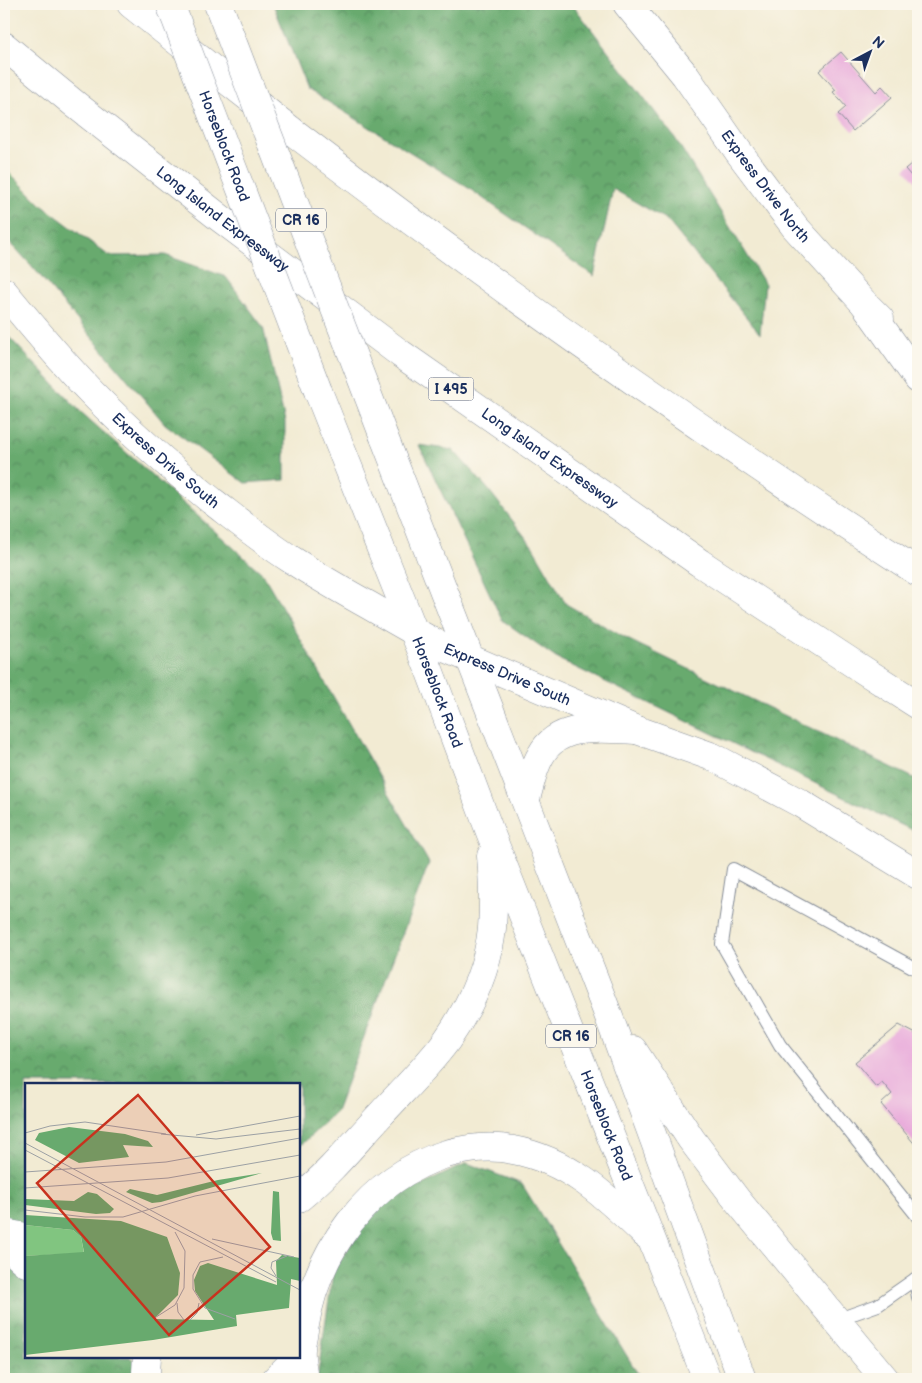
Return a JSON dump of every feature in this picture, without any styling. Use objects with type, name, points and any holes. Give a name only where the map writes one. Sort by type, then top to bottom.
[{"type":"main road","points":[[131,4],[318,152],[464,261],[614,368],[755,465],[918,572]]},
{"type":"main road","name":"Horseblock Road","points":[[170,4],[490,832],[707,1379]]},
{"type":"main road","name":"CR 16","points":[[218,4],[606,1008],[742,1379]]},
{"type":"main road","name":"Express Drive North","points":[[627,4],[685,75],[738,151],[795,227],[864,303],[918,357]]},
{"type":"main road","name":"Long Island Expressway","points":[[4,46],[212,212],[401,354],[700,563],[918,705]]},
{"type":"main road","name":"Express Drive South","points":[[4,292],[36,332],[124,425],[193,486],[257,536],[328,583],[414,632],[470,659],[636,730],[713,757],[815,812],[918,875]]},
{"type":"main road","points":[[864,303],[918,379]]},
{"type":"main road","points":[[526,799],[540,756],[549,744],[558,737],[578,730],[636,730]]},
{"type":"main road","points":[[300,1197],[343,1155],[432,1059],[461,1018],[480,978],[487,957],[492,929],[494,899],[490,832]]},
{"type":"main road","points":[[606,1008],[696,1146],[737,1200],[885,1379]]},
{"type":"main road","points":[[300,1331],[302,1309],[312,1293],[330,1252],[357,1212],[372,1196],[392,1180],[413,1167],[436,1157],[462,1150],[489,1147],[514,1150],[537,1156],[564,1168],[585,1180],[606,1196],[651,1240]]},
{"type":"main road","points":[[4,1233],[25,1237]]},
{"type":"main road","points":[[4,1244],[25,1262]]},
{"type":"main road","points":[[276,1379],[294,1358]]},
{"type":"main road","points":[[299,1358],[304,1379]]},
{"type":"lane","points":[[918,970],[733,869],[722,944],[780,1045],[918,1216]]},
{"type":"lane","points":[[836,1320],[878,1305],[916,1278],[918,1297]]},
{"type":"green space","points":[[273,4],[572,4],[675,138],[765,284],[760,334],[667,220],[613,189],[594,276],[464,185],[307,89]]},
{"type":"green space","points":[[4,167],[43,206],[109,256],[165,255],[226,277],[263,327],[285,422],[285,480],[245,483],[165,424],[31,265],[4,236]]},
{"type":"green space","points":[[4,332],[82,413],[263,574],[429,863],[336,1112],[300,1146],[300,1083],[25,1083],[25,1228],[4,1229]]},
{"type":"green space","points":[[419,445],[453,450],[488,489],[533,547],[566,604],[627,639],[918,780],[918,833],[556,658],[502,620]]},
{"type":"green space","points":[[467,1163],[522,1184],[641,1379],[317,1379],[333,1272],[374,1208]]},
{"type":"green space","points":[[4,1244],[25,1262],[25,1358],[131,1358],[154,1379],[4,1379]]},
{"type":"building","points":[[841,52],[876,92],[882,86],[892,97],[853,131],[838,114],[846,107],[833,92],[836,90],[819,71]]},
{"type":"building","points":[[918,158],[918,184],[905,169]]},
{"type":"building","points":[[899,1025],[918,1035],[918,1148],[881,1104],[892,1094],[882,1082],[876,1087],[855,1062]]}]
